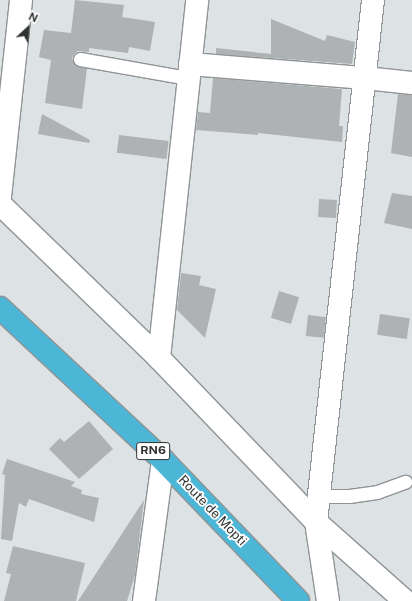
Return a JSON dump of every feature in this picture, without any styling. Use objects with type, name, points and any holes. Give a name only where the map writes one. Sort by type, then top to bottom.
[{"type":"highway","name":"Route de Mopti","points":[[0,308],[163,460],[298,601]]},
{"type":"street","points":[[0,197],[20,0]]},
{"type":"street","points":[[159,358],[197,0]]},
{"type":"street","points":[[328,601],[316,522],[373,0]]},
{"type":"street","points":[[189,71],[365,78],[412,84]]},
{"type":"street","points":[[0,204],[159,358],[316,522],[405,601]]},
{"type":"street","points":[[144,601],[163,460]]},
{"type":"lane","points":[[80,59],[189,71]]},
{"type":"lane","points":[[319,496],[356,495],[377,492],[405,482]]},
{"type":"building","points":[[75,0],[124,5],[122,17],[155,22],[150,51],[129,47],[128,53],[89,48],[89,52],[78,51],[74,54],[72,58],[75,65],[87,68],[82,109],[45,103],[51,60],[39,57],[44,30],[71,33]]},
{"type":"building","points":[[271,19],[325,41],[327,35],[355,42],[352,64],[216,54],[216,48],[271,54]]},
{"type":"building","points":[[213,78],[342,89],[339,126],[343,126],[342,142],[258,133],[258,135],[196,130],[198,112],[210,113]]},
{"type":"building","points":[[398,94],[412,95],[412,157],[391,153]]},
{"type":"building","points":[[42,114],[90,140],[89,143],[38,134]]},
{"type":"building","points":[[119,135],[169,141],[166,159],[117,153]]},
{"type":"building","points":[[392,193],[412,196],[412,229],[384,223]]},
{"type":"building","points":[[319,199],[337,200],[336,218],[318,217]]},
{"type":"building","points":[[181,273],[201,276],[199,285],[216,289],[205,338],[177,310]]},
{"type":"building","points":[[279,291],[299,297],[291,324],[271,318]]},
{"type":"building","points":[[380,314],[410,318],[407,339],[377,335]]},
{"type":"building","points":[[308,315],[326,317],[324,338],[306,336]]},
{"type":"building","points":[[89,421],[113,449],[79,479],[49,449],[60,438],[64,442]]},
{"type":"building","points":[[7,459],[75,482],[71,486],[82,490],[81,494],[99,498],[94,522],[29,499],[26,507],[19,503],[12,541],[1,539],[5,475],[2,474]]},
{"type":"building","points":[[144,500],[135,575],[127,601],[78,601]]},
{"type":"building","points":[[13,546],[85,563],[76,601],[4,601],[11,574],[6,573]]}]
